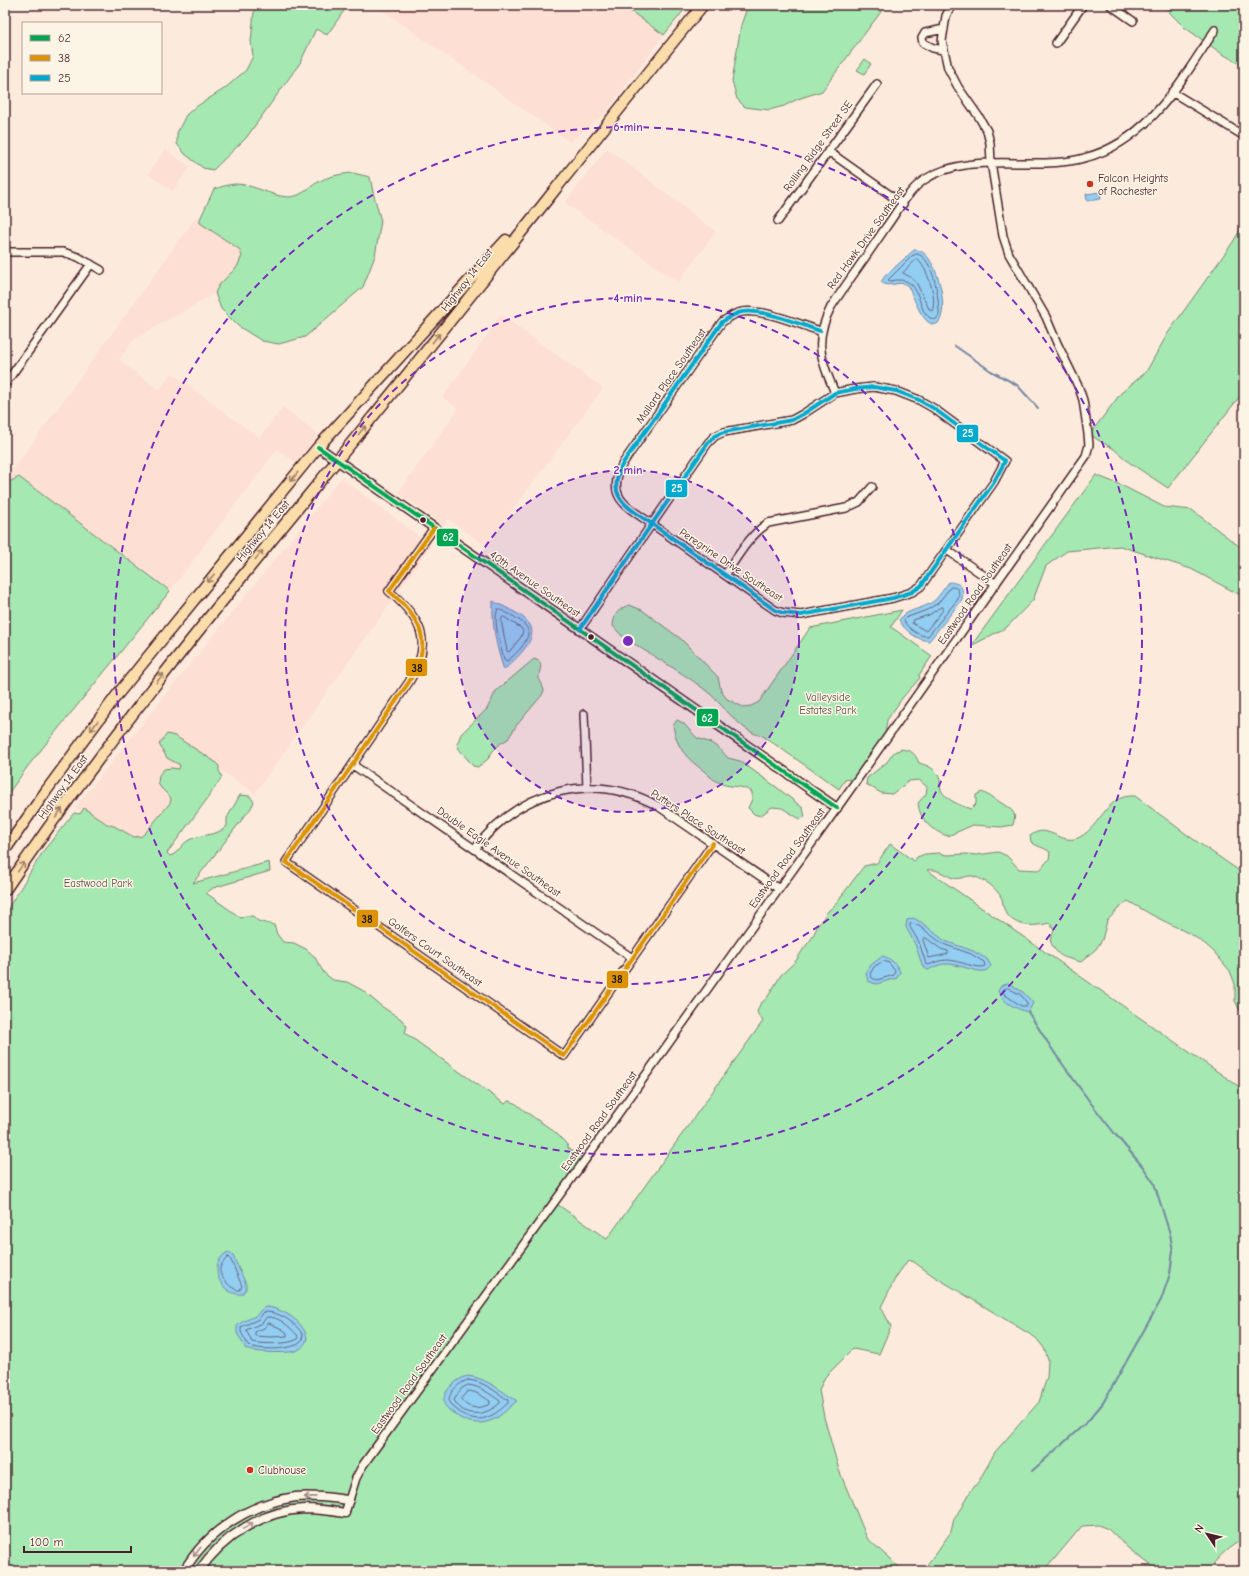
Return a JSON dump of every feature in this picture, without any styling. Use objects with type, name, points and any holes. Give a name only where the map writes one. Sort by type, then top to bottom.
[{"type":"main road","name":"Highway 14 East","points":[[5,890],[82,781],[136,709],[247,569],[473,292],[549,195],[703,5]]},
{"type":"main road","name":"Highway 14 East","points":[[5,850],[46,791],[117,695],[318,447],[549,195]]},
{"type":"street","name":"Eastwood Road Southeast","points":[[345,1513],[356,1478],[363,1465],[585,1160],[837,808],[1086,456],[1089,445],[1083,400],[1079,388],[1046,317],[1009,254],[1003,236],[991,162],[990,143],[979,117],[953,78],[944,50],[942,41],[946,16],[952,5]]},
{"type":"street","points":[[1056,43],[1083,5]]},
{"type":"street","points":[[1110,5],[1133,22]]},
{"type":"street","points":[[944,29],[925,33],[922,38],[923,43],[928,46],[944,50]]},
{"type":"street","name":"Red Hawk Drive Southeast","points":[[835,393],[822,358],[820,331],[831,307],[902,204],[923,181],[950,168],[991,162],[1060,162],[1083,158],[1117,146],[1135,134],[1161,107],[1215,30]]},
{"type":"street","name":"Rolling Ridge Street SE","points":[[778,221],[877,84]]},
{"type":"street","points":[[1172,92],[1244,136]]},
{"type":"street","points":[[828,151],[902,204]]},
{"type":"street","points":[[5,252],[63,252],[78,257],[101,270]]},
{"type":"street","points":[[5,384],[91,264]]},
{"type":"street","name":"Mallard Place Southeast","points":[[652,524],[622,502],[615,485],[617,474],[623,463],[722,322],[739,312],[749,310],[762,312],[820,331]]},
{"type":"street","name":"Peregrine Drive Southeast","points":[[652,524],[775,610],[787,614],[801,615],[893,598],[912,592],[921,586],[994,482],[1005,460],[933,408],[906,394],[885,388],[874,387],[835,393]]},
{"type":"street","points":[[580,629],[708,443],[715,436],[724,432],[792,420],[835,393]]},
{"type":"street","name":"40th Avenue Southeast","points":[[318,447],[837,808]]},
{"type":"street","points":[[725,575],[750,538],[768,523],[846,508],[859,502],[872,487]]},
{"type":"street","name":"Golfers Court Southeast","points":[[434,528],[389,591],[407,608],[417,622],[422,641],[420,660],[411,678],[286,862],[564,1056],[713,843]]},
{"type":"street","points":[[947,550],[996,584]]},
{"type":"street","points":[[584,714],[587,788]]},
{"type":"street","name":"Double Eagle Avenue Southeast","points":[[353,765],[632,958]]},
{"type":"street","name":"Putters Place Southeast","points":[[475,849],[500,822],[523,805],[548,795],[587,788],[616,790],[640,797],[668,812],[779,889]]},
{"type":"street","points":[[184,1571],[196,1553],[213,1535],[237,1518],[252,1510],[297,1497],[323,1497],[349,1500]]},
{"type":"street","points":[[199,1571],[218,1548],[232,1537],[264,1518],[304,1509],[345,1513]]},
{"type":"shaded area","points":[[375,5],[622,5],[664,35],[605,113],[570,142]]},
{"type":"shaded area","points":[[607,148],[716,232],[678,282],[565,203]]},
{"type":"shaded area","points":[[165,149],[190,167],[173,191],[148,174]]},
{"type":"shaded area","points":[[197,216],[266,265],[134,339],[119,360],[159,390],[172,373],[259,438],[283,407],[318,434],[296,463],[277,449],[170,591],[18,476],[5,484],[5,481]]},
{"type":"shaded area","points":[[501,315],[603,388],[486,546],[448,519],[443,525],[398,493],[458,409],[443,397]]},
{"type":"shaded area","points":[[341,478],[431,546],[255,793],[214,766],[144,859],[76,807]]},
{"type":"green space","points":[[257,5],[348,5],[327,35],[316,29],[300,63],[246,138],[213,170],[203,168],[185,154],[177,144],[177,133],[186,115],[194,108],[224,89],[246,70],[253,56],[251,42],[254,12]]},
{"type":"green space","points":[[622,5],[688,5],[664,35]]},
{"type":"green space","points":[[748,5],[886,5],[822,91],[798,99],[784,106],[769,110],[745,107],[737,99],[732,81],[741,25]]},
{"type":"green space","points":[[1162,5],[1244,5],[1244,69],[1240,64],[1221,53],[1184,27]]},
{"type":"green space","points":[[865,59],[871,64],[864,74],[857,70]]},
{"type":"green space","points":[[353,173],[370,177],[381,221],[375,256],[363,287],[305,337],[279,344],[262,341],[238,326],[221,309],[215,293],[219,285],[237,267],[242,256],[239,249],[200,223],[200,219],[214,189],[235,184],[249,186],[275,195],[293,197],[301,194],[326,178]]},
{"type":"green space","points":[[1244,223],[1244,391],[1168,488],[1130,463],[1114,449],[1090,434],[1121,393],[1146,372],[1168,333],[1233,242]]},
{"type":"green space","points":[[1096,475],[1123,486],[1164,507],[1192,510],[1244,550],[1244,597],[1191,569],[1120,546],[1067,551],[1046,566],[1033,600],[1007,627],[971,646]]},
{"type":"green space","points":[[19,477],[170,591],[28,766],[5,798],[5,484]]},
{"type":"green space","name":"Valleyside Estates Park","points":[[629,605],[642,610],[681,639],[718,677],[721,691],[727,699],[743,707],[751,706],[759,702],[810,628],[902,610],[891,627],[932,656],[919,675],[920,678],[903,697],[887,720],[885,735],[861,770],[852,779],[845,780],[839,789],[763,736],[755,734],[747,729],[704,689],[621,635],[613,626],[614,618],[619,610]]},
{"type":"green space","points":[[534,659],[538,660],[541,664],[539,680],[544,690],[542,695],[516,726],[508,739],[501,743],[492,752],[488,759],[478,767],[473,766],[459,749],[457,744],[461,734],[487,709],[496,691]]},
{"type":"green space","points":[[677,720],[683,723],[697,738],[711,743],[720,749],[728,758],[740,761],[775,786],[803,808],[805,817],[800,819],[782,808],[772,807],[760,816],[754,814],[748,808],[752,799],[752,792],[740,787],[722,784],[710,777],[687,757],[683,752],[675,734],[673,726]]},
{"type":"green space","name":"Eastwood Park","points":[[167,734],[175,736],[214,761],[219,766],[219,771],[222,777],[167,853],[170,856],[176,853],[189,840],[218,832],[227,826],[227,818],[240,795],[250,796],[254,802],[251,808],[193,883],[269,862],[270,871],[213,888],[206,893],[241,918],[245,916],[253,916],[258,921],[274,925],[277,934],[283,942],[294,943],[306,949],[314,956],[324,973],[333,980],[347,982],[362,990],[381,1006],[401,1019],[407,1026],[405,1033],[505,1104],[508,1101],[514,1103],[554,1132],[563,1140],[568,1148],[585,1160],[554,1202],[607,1239],[763,1021],[757,1012],[760,1004],[767,998],[781,975],[795,962],[812,938],[818,925],[828,911],[834,906],[864,866],[877,863],[890,844],[914,861],[917,857],[925,854],[939,853],[947,855],[977,855],[998,852],[1007,856],[1019,869],[1040,870],[1049,859],[1050,852],[1031,842],[1030,836],[1037,832],[1043,831],[1067,839],[1080,837],[1094,825],[1105,811],[1117,800],[1135,796],[1193,839],[1244,874],[1244,1025],[1242,1014],[1235,1001],[1235,984],[1230,971],[1214,952],[1192,935],[1128,901],[1107,921],[1102,940],[1096,949],[1081,962],[1058,954],[1050,940],[1054,931],[1050,923],[1024,925],[1012,920],[1004,909],[1002,899],[999,894],[988,883],[973,876],[955,878],[937,871],[927,870],[1244,1090],[1244,1539],[1233,1545],[1224,1553],[1208,1571],[1159,1571],[1129,1549],[1108,1529],[1098,1525],[1082,1526],[1051,1563],[1040,1571],[936,1571],[927,1565],[951,1532],[954,1518],[962,1508],[970,1492],[979,1481],[995,1452],[1039,1402],[1047,1377],[1048,1360],[1044,1348],[1036,1338],[932,1275],[914,1262],[908,1260],[896,1277],[881,1307],[891,1326],[879,1354],[853,1349],[825,1377],[819,1390],[824,1417],[839,1470],[867,1538],[903,1571],[5,1571],[5,913],[44,850],[74,813],[80,814],[84,808],[107,824],[114,826],[134,837],[142,836],[146,832],[170,803],[171,798],[158,783],[159,775],[164,769],[179,769],[180,765],[167,758],[159,744]]},
{"type":"green space","points":[[902,749],[913,753],[919,763],[929,767],[937,773],[940,780],[941,790],[950,800],[971,809],[976,804],[976,795],[982,792],[999,801],[1013,812],[1013,825],[1001,827],[973,825],[948,836],[932,828],[921,815],[918,803],[926,794],[927,787],[919,780],[909,781],[892,794],[881,793],[866,784],[867,778],[887,762],[894,752]]},
{"type":"water","points":[[1100,192],[1101,199],[1087,201],[1086,194]]},
{"type":"water","points":[[914,250],[922,252],[929,258],[939,281],[943,307],[941,317],[937,324],[932,324],[923,316],[907,285],[900,283],[887,285],[881,282],[885,276]]},
{"type":"water","points":[[949,582],[957,584],[961,587],[963,592],[962,600],[929,641],[920,639],[905,628],[899,620],[906,613],[926,606],[935,600]]},
{"type":"water","points":[[493,601],[521,616],[528,622],[531,628],[532,635],[529,642],[520,655],[504,670],[495,636]]},
{"type":"water","points":[[913,918],[921,922],[945,941],[973,951],[987,959],[991,966],[986,970],[981,971],[950,964],[928,970],[923,967],[915,944],[906,927],[907,920]]},
{"type":"water","points":[[883,956],[891,960],[897,966],[900,972],[897,978],[876,984],[868,981],[866,973],[871,965]]},
{"type":"water","points":[[1008,983],[1023,992],[1033,1003],[1028,1012],[1011,1005],[1000,995],[998,991],[1001,986]]},
{"type":"water","points":[[228,1252],[233,1256],[246,1284],[246,1289],[242,1294],[235,1294],[228,1290],[219,1279],[217,1271],[218,1264],[221,1257]]},
{"type":"water","points":[[266,1307],[285,1313],[297,1321],[305,1332],[307,1338],[301,1348],[294,1351],[280,1352],[264,1352],[246,1349],[237,1333],[237,1326],[241,1322],[255,1316]]},
{"type":"water","points":[[467,1376],[487,1382],[517,1401],[500,1415],[486,1422],[474,1423],[462,1419],[446,1407],[444,1399],[445,1394],[451,1386]]},
{"type":"waterway","points":[[955,346],[991,371],[1017,385],[1038,408]]},
{"type":"waterway","points":[[1028,1012],[1056,1055],[1090,1102],[1143,1167],[1154,1183],[1170,1234],[1173,1251],[1170,1274],[1161,1300],[1103,1403],[1088,1421],[1032,1471]]},
{"type":"transit line","name":"25","points":[[580,629],[647,531],[652,524],[708,443],[715,436],[724,432],[792,420],[835,393],[855,389],[874,387],[896,391],[919,400],[933,408],[1005,461],[994,482],[921,586],[912,592],[893,598],[801,615],[783,613],[775,610],[652,524],[634,512],[621,500],[617,492],[616,484],[623,463],[722,322],[738,313],[757,312],[779,317],[820,331]]},
{"type":"transit line","name":"62","points":[[318,447],[837,808]]},
{"type":"transit line","name":"38","points":[[434,528],[389,591],[410,612],[421,632],[421,655],[417,668],[409,682],[286,862],[564,1056],[713,843]]},
{"type":"place","name":"Falcon Heights of Rochester","points":[[1090,184]]},
{"type":"place","name":"Clubhouse","points":[[250,1470]]}]
